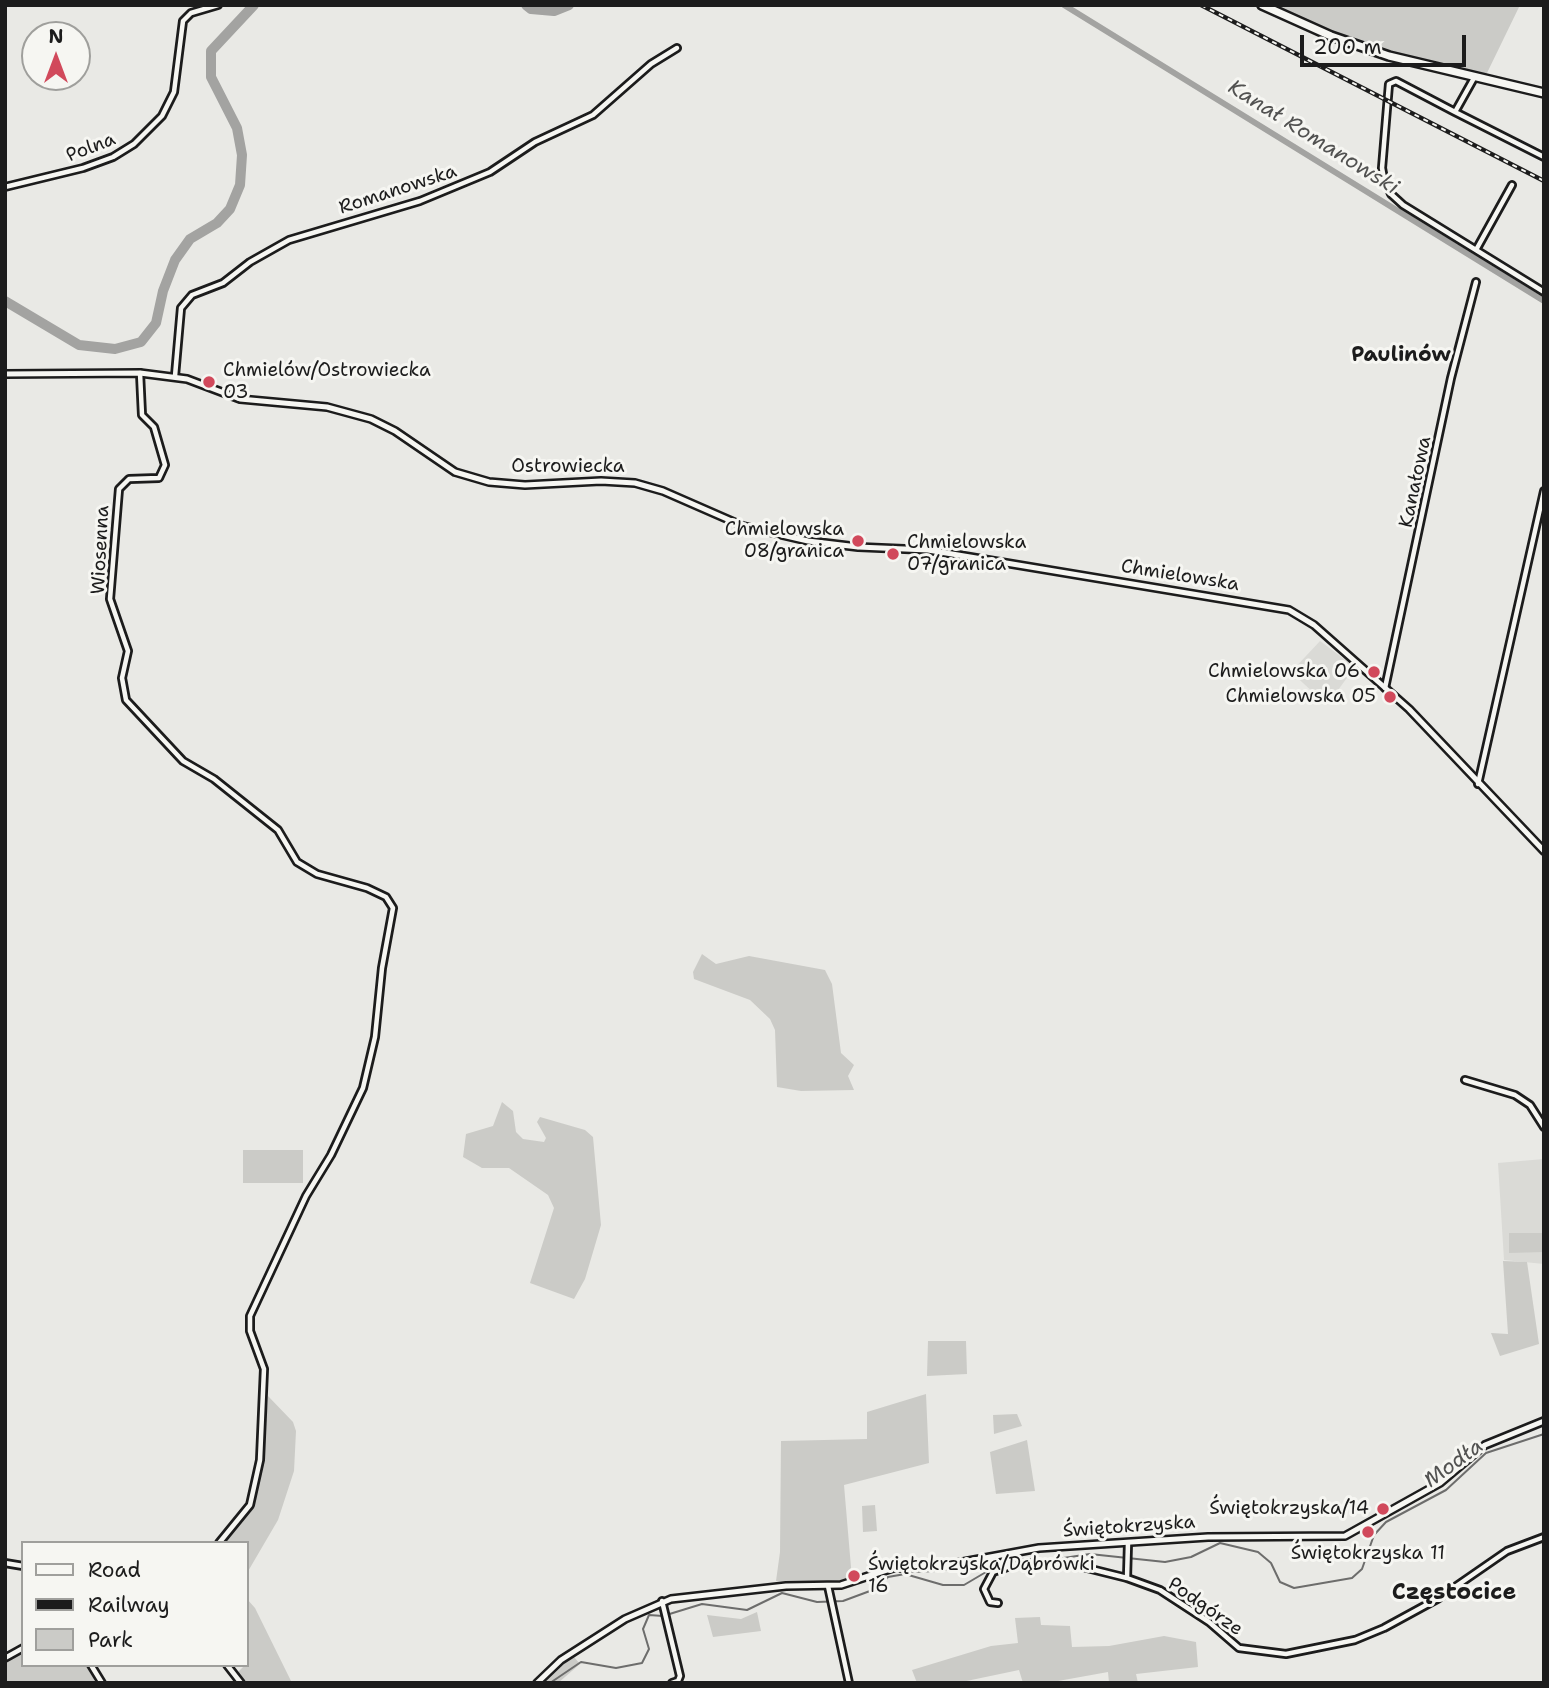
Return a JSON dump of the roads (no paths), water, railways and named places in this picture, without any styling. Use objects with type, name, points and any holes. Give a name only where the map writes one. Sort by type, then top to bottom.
[{"type":"main road","points":[[1262,5],[1365,49],[1474,78],[1544,93]]},
{"type":"street","name":"Polna","points":[[5,187],[83,168],[113,157],[134,144],[162,116],[174,92],[183,22],[191,13],[218,5]]},
{"type":"street","name":"Romanowska","points":[[175,376],[181,308],[192,295],[223,283],[289,240],[420,201],[490,172],[535,142],[593,115],[651,64],[677,48]]},
{"type":"street","points":[[1455,112],[1474,78]]},
{"type":"street","points":[[1544,156],[1407,86],[1391,82],[1382,168],[1386,184],[1403,205],[1544,292]]},
{"type":"street","points":[[1475,250],[1512,185]]},
{"type":"street","name":"Kanałowa","points":[[1385,688],[1451,379],[1476,282]]},
{"type":"street","name":"Ostrowiecka","points":[[5,374],[140,373],[175,376],[240,399],[327,407],[371,419],[395,430],[454,472],[476,479],[525,485],[601,481],[635,483],[663,491],[743,526],[808,541]]},
{"type":"street","name":"Wiosenna","points":[[140,373],[142,415],[154,427],[165,464],[159,478],[129,479],[119,489],[110,599],[128,651],[122,678],[126,700],[183,761],[214,779],[278,830],[297,862],[317,874],[367,888],[386,897],[392,902],[393,908],[382,968],[375,1037],[363,1088],[331,1155],[300,1208],[250,1316],[250,1331],[264,1369],[260,1460],[250,1505],[221,1541]]},
{"type":"street","points":[[1478,785],[1544,491]]},
{"type":"street","name":"Chmielowska","points":[[808,541],[858,547],[928,550],[1289,610],[1314,625],[1385,688],[1544,852]]},
{"type":"street","points":[[1465,1080],[1515,1095],[1530,1105],[1544,1127]]},
{"type":"street","name":"Świętokrzyska","points":[[537,1683],[561,1660],[637,1612],[662,1601],[775,1587],[853,1583],[894,1568],[949,1565],[1018,1550],[1128,1545],[1208,1537],[1345,1536],[1440,1483],[1485,1446],[1544,1421]]},
{"type":"street","name":"Podgórze","points":[[998,1603],[988,1599],[985,1584],[993,1572],[1004,1567],[1071,1564],[1127,1578],[1170,1595],[1239,1648],[1286,1654],[1355,1640],[1384,1628],[1439,1598],[1507,1551],[1544,1536]]},
{"type":"street","points":[[1127,1578],[1128,1545]]},
{"type":"street","points":[[828,1586],[849,1683]]},
{"type":"street","points":[[662,1601],[680,1676],[672,1683]]},
{"type":"street","points":[[5,1658],[21,1649]]},
{"type":"street","points":[[93,1667],[102,1683]]},
{"type":"street","points":[[229,1667],[241,1683]]},
{"type":"waterway","points":[[5,301],[79,345],[115,349],[141,342],[156,323],[163,291],[175,260],[190,239],[217,223],[230,209],[240,185],[242,155],[237,128],[211,77],[211,51],[254,5]]},
{"type":"waterway","points":[[526,5],[531,9],[554,11],[569,5]]},
{"type":"waterway","name":"Kanał Romanowski","points":[[1064,5],[1544,301]]},
{"type":"waterway","name":"Modła","points":[[550,1683],[581,1662],[616,1668],[642,1663],[649,1649],[643,1629],[649,1615],[663,1616],[702,1604],[747,1610],[782,1593],[817,1602],[843,1601],[878,1588],[888,1577],[905,1574],[943,1585],[964,1585],[1008,1559],[1057,1559],[1090,1554],[1165,1562],[1191,1557],[1220,1543],[1258,1552],[1271,1563],[1280,1582],[1294,1588],[1352,1578],[1362,1569],[1374,1535],[1386,1522],[1446,1490],[1486,1453],[1544,1434]]},
{"type":"railway","points":[[1201,5],[1544,181]]},
{"type":"place","name":"Chmielów/Ostrowiecka 03","points":[[209,382]]},
{"type":"place","name":"Chmielowska 08/granica","points":[[858,541]]},
{"type":"place","name":"Chmielowska 07/granica","points":[[893,554]]},
{"type":"place","name":"Chmielowska 06","points":[[1374,672]]},
{"type":"place","name":"Chmielowska 05","points":[[1390,697]]},
{"type":"place","name":"Świętokrzyska/14","points":[[1383,1509]]},
{"type":"place","name":"Świętokrzyska 11","points":[[1368,1532]]},
{"type":"place","name":"Świętokrzyska/Dąbrówki 16","points":[[854,1576]]},
{"type":"district","name":"Paulinów","points":[[1401,356]]},
{"type":"district","name":"Częstocice","points":[[1454,1593]]}]
